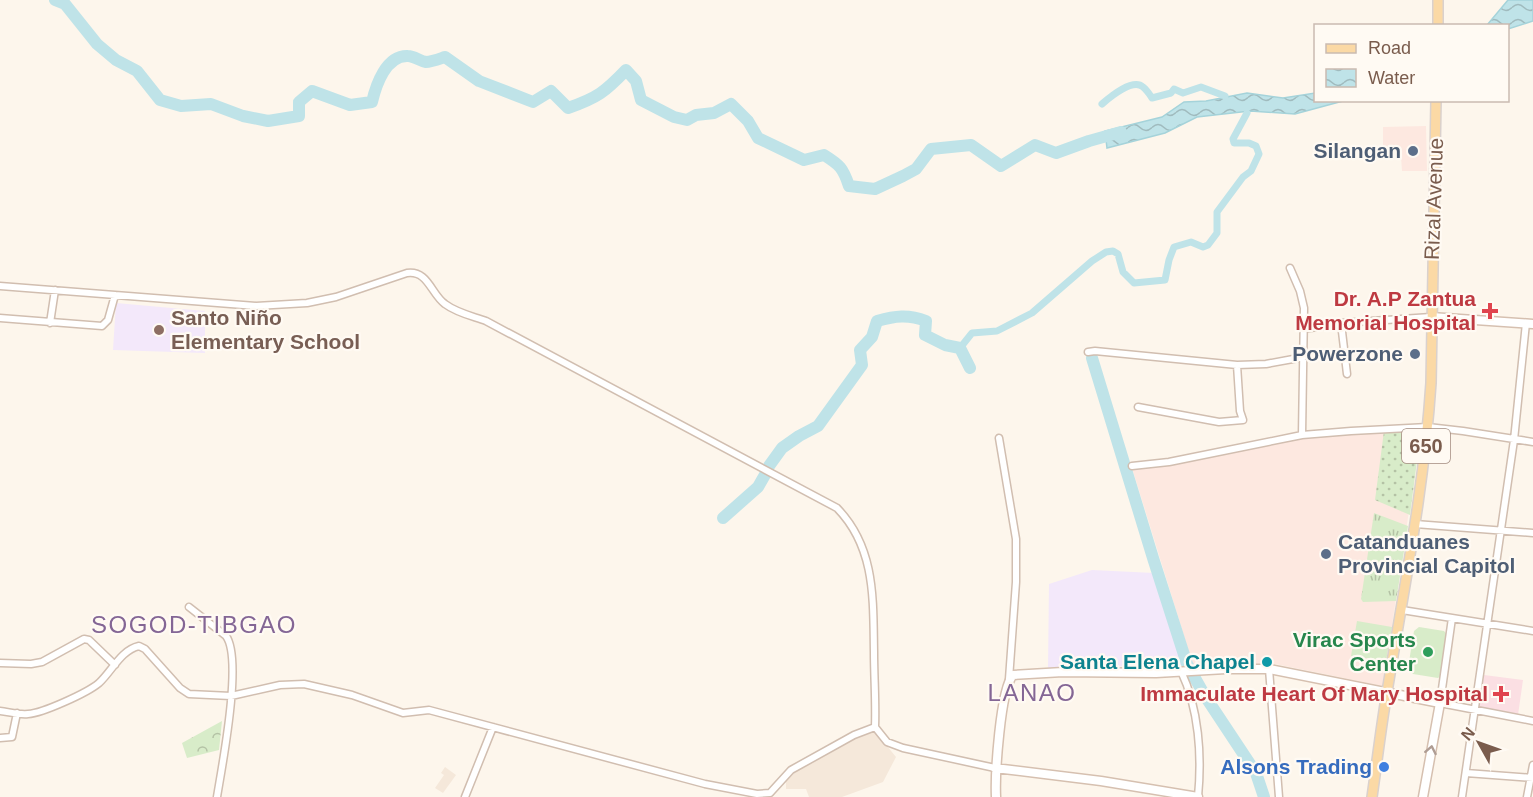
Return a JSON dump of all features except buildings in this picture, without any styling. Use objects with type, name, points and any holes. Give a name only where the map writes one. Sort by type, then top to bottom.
[{"type":"main road","points":[[1438,0],[1438,24]]},
{"type":"main road","name":"Rizal Avenue","points":[[1372,797],[1428,427],[1431,383],[1436,102]]},
{"type":"street","points":[[1290,268],[1303,299],[1302,435]]},
{"type":"street","points":[[0,285],[216,304],[284,305],[336,297],[413,272],[422,276],[443,303],[453,309],[486,321],[837,508],[850,522],[856,533],[865,555],[873,586],[875,727],[887,742],[903,748],[995,768],[1091,779],[1198,797],[1199,746],[1187,671]]},
{"type":"street","points":[[50,323],[55,290]]},
{"type":"street","points":[[0,318],[102,326],[107,322],[115,295]]},
{"type":"street","points":[[1304,329],[1341,323],[1431,317],[1530,323],[1462,797]]},
{"type":"street","points":[[1341,323],[1347,374]]},
{"type":"street","points":[[1088,352],[1237,365],[1266,364],[1304,357]]},
{"type":"street","points":[[1138,407],[1220,422],[1244,420],[1240,411],[1237,365]]},
{"type":"street","points":[[1132,466],[1169,462],[1302,435],[1428,427],[1533,442]]},
{"type":"street","points":[[996,797],[995,768],[1005,689],[1013,678],[1016,582],[1016,539],[999,438]]},
{"type":"street","points":[[1415,524],[1533,533]]},
{"type":"street","points":[[189,607],[229,641],[233,659],[231,696],[217,797]]},
{"type":"street","points":[[1402,610],[1533,631]]},
{"type":"street","points":[[1423,797],[1452,618]]},
{"type":"street","points":[[0,663],[42,662],[84,639],[89,640],[114,664]]},
{"type":"street","points":[[0,711],[29,714],[76,698],[89,691],[114,664],[139,646],[145,649],[180,688],[189,694],[231,696],[280,685],[304,684],[352,695],[403,712],[429,710],[705,784],[757,794],[770,794],[791,770],[854,735],[875,727]]},
{"type":"street","points":[[1013,678],[1063,672],[1269,669],[1533,721]]},
{"type":"street","points":[[1269,669],[1279,797]]},
{"type":"street","points":[[0,738],[12,737],[16,713]]},
{"type":"street","points":[[465,797],[494,727]]},
{"type":"street","points":[[1527,797],[1533,765]]},
{"type":"street","points":[[1466,773],[1532,778]]},
{"type":"shaded area","points":[[1426,126],[1427,171],[1402,171],[1401,157],[1383,158],[1383,127]]},
{"type":"shaded area","name":"Santo Niño Elementary School","points":[[116,303],[205,311],[205,353],[113,350]]},
{"type":"shaded area","points":[[1421,430],[1383,686],[1275,664],[1193,665],[1132,468],[1302,438]]},
{"type":"shaded area","points":[[1092,570],[1154,573],[1182,665],[1048,668],[1049,584]]},
{"type":"shaded area","name":"Immaculate Heart Of Mary Hospital","points":[[1484,675],[1523,680],[1518,715],[1479,708]]},
{"type":"shaded area","points":[[874,730],[896,757],[883,782],[842,797],[809,797],[806,789],[786,789],[786,780],[804,765],[857,735]]},
{"type":"shaded area","points":[[445,767],[456,775],[443,793],[435,788],[444,775],[441,773]]},
{"type":"green space","points":[[1421,430],[1410,515],[1375,500],[1384,431]]},
{"type":"green space","points":[[1374,513],[1408,526],[1396,601],[1363,602],[1361,599]]},
{"type":"green space","points":[[1357,621],[1392,627],[1386,661],[1351,656]]},
{"type":"green space","name":"Virac Sports Center","points":[[1419,627],[1444,631],[1448,636],[1442,675],[1438,678],[1413,674],[1408,668],[1414,631]]},
{"type":"green space","points":[[222,721],[219,750],[187,758],[182,743]]},
{"type":"water","points":[[1508,0],[1533,0],[1533,21],[1509,29],[1509,24],[1488,24]]},
{"type":"water","points":[[1247,93],[1283,98],[1314,93],[1314,102],[1339,102],[1295,114],[1250,111],[1197,117],[1165,133],[1107,148],[1105,131],[1162,117],[1184,102],[1206,101]]},
{"type":"waterway","points":[[55,0],[65,4],[97,44],[116,60],[137,71],[160,100],[181,106],[211,104],[243,116],[268,121],[299,116],[299,102],[312,91],[350,105],[372,102],[383,72],[394,60],[408,56],[426,62],[445,57],[479,81],[533,102],[551,91],[568,108],[600,94],[626,70],[636,81],[641,100],[674,117],[687,120],[696,115],[714,113],[731,104],[748,121],[758,138],[804,160],[824,155],[840,168],[849,186],[875,189],[916,169],[931,149],[971,145],[1001,166],[1035,145],[1056,153],[1121,132]]},
{"type":"waterway","points":[[1102,104],[1110,97],[1134,85],[1143,87],[1152,98],[1171,93],[1174,89],[1183,93],[1201,87],[1225,96]]},
{"type":"waterway","points":[[960,348],[972,333],[997,331],[1032,313],[1092,261],[1106,252],[1113,251],[1118,254],[1123,272],[1134,283],[1165,280],[1174,247],[1191,242],[1203,247],[1208,245],[1217,233],[1217,212],[1243,177],[1251,171],[1259,154],[1256,146],[1249,143],[1234,143],[1233,139],[1247,113]]},
{"type":"waterway","points":[[769,466],[782,448],[818,426],[862,365],[860,350],[872,337],[877,321],[901,316],[926,321],[925,335],[945,345],[960,348],[970,368]]},
{"type":"waterway","points":[[1092,358],[1187,664],[1205,696],[1256,773],[1264,797]]},
{"type":"waterway","points":[[723,518],[758,487],[766,473]]},
{"type":"place","name":"Silangan","points":[[1413,151]]},
{"type":"place","name":"Dr. A.P Zantua Memorial Hospital","points":[[1490,311]]},
{"type":"place","name":"Santo Niño Elementary School","points":[[159,330]]},
{"type":"place","name":"Powerzone","points":[[1415,354]]},
{"type":"place","name":"Catanduanes Provincial Capitol","points":[[1326,554]]},
{"type":"place","name":"Virac Sports Center","points":[[1428,652]]},
{"type":"place","name":"Santa Elena Chapel","points":[[1267,662]]},
{"type":"place","name":"Immaculate Heart Of Mary Hospital","points":[[1501,694]]},
{"type":"place","name":"Alsons Trading","points":[[1384,767]]},
{"type":"district","name":"SOGOD-TIBGAO","points":[[194,625]]},
{"type":"district","name":"LANAO","points":[[1032,693]]}]
